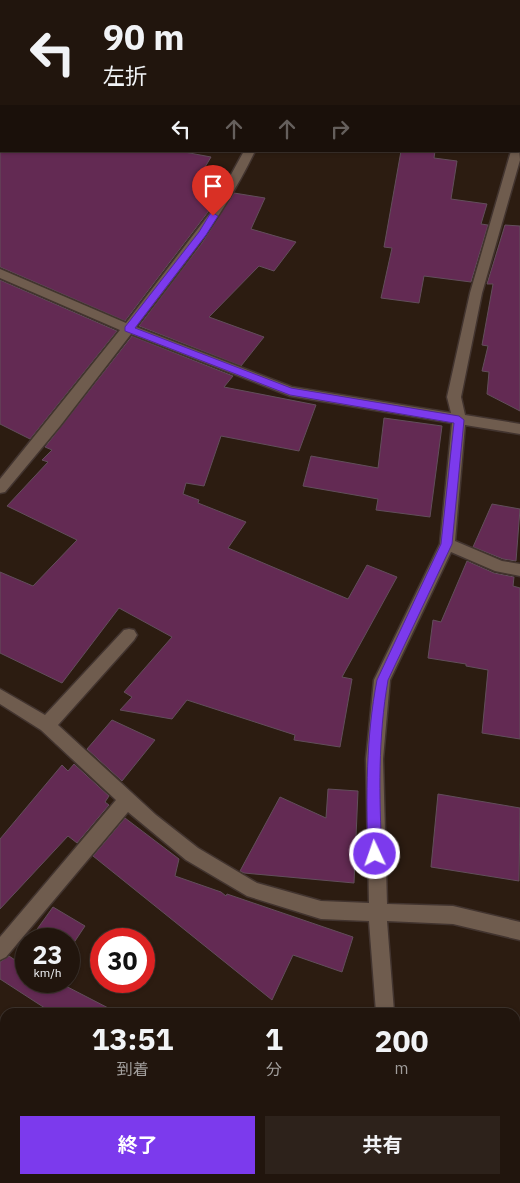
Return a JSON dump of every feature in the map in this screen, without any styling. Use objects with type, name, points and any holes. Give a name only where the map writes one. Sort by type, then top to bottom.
[{"type":"street","points":[[0,488],[32,452],[203,233],[250,152]]},
{"type":"street","points":[[385,1008],[372,795],[378,702],[382,680],[447,544],[459,420],[454,397],[476,293],[517,152]]},
{"type":"street","points":[[0,274],[128,329],[290,391],[459,420],[520,428]]},
{"type":"street","points":[[447,544],[500,567],[520,570]]},
{"type":"street","points":[[46,725],[129,635]]},
{"type":"street","points":[[0,696],[46,725],[150,821],[192,854],[252,890],[321,910],[453,915],[520,931]]},
{"type":"street","points":[[0,951],[127,800]]},
{"type":"building","points":[[0,152],[184,152],[211,157],[195,184],[215,188],[214,190],[220,191],[208,212],[125,321],[0,267]]},
{"type":"building","points":[[401,152],[435,152],[434,158],[457,161],[451,199],[487,204],[481,224],[488,225],[471,282],[424,276],[419,303],[381,298],[392,248],[384,247]]},
{"type":"building","points":[[234,193],[265,198],[251,229],[296,242],[274,271],[259,266],[209,317],[264,337],[241,366],[139,326],[202,243]]},
{"type":"building","points":[[505,225],[520,226],[520,411],[487,394],[489,372],[482,371],[488,346],[482,345],[493,284],[487,284]]},
{"type":"building","points":[[0,280],[117,331],[30,439],[0,424]]},
{"type":"building","points":[[132,336],[233,376],[224,387],[316,405],[299,451],[221,436],[204,486],[186,483],[183,494],[199,500],[198,503],[246,522],[228,548],[348,599],[367,565],[397,577],[342,677],[352,679],[340,747],[294,740],[295,735],[187,700],[172,719],[120,710],[132,697],[124,692],[172,637],[119,608],[62,683],[0,653],[0,572],[33,586],[77,540],[7,506],[48,462],[42,460],[52,450],[45,447]]},
{"type":"building","points":[[384,418],[442,426],[430,517],[376,510],[378,499],[303,486],[311,456],[378,468]]},
{"type":"building","points":[[492,504],[520,509],[516,561],[503,559],[473,547]]},
{"type":"building","points":[[467,561],[494,573],[514,577],[513,586],[520,588],[520,739],[482,733],[488,670],[466,666],[466,664],[428,658],[433,620],[441,622]]},
{"type":"building","points":[[112,720],[155,740],[122,781],[87,749]]},
{"type":"building","points":[[74,764],[109,796],[105,802],[109,805],[77,843],[68,836],[0,909],[0,839],[62,765],[68,771]]},
{"type":"building","points":[[328,789],[358,791],[354,883],[244,873],[240,871],[280,797],[326,818]]},
{"type":"building","points":[[438,794],[520,808],[519,881],[431,867]]},
{"type":"building","points":[[125,818],[179,859],[175,876],[221,892],[226,896],[227,894],[353,937],[342,972],[293,955],[272,1000],[93,856]]},
{"type":"building","points":[[53,907],[85,926],[80,934],[80,928],[38,928]]},
{"type":"building","points":[[9,956],[15,960],[15,989],[0,979],[0,962]]},
{"type":"building","points":[[22,993],[79,993],[108,1008],[45,1008]]},
{"type":"route","points":[[213,216],[203,233],[128,329],[290,391],[459,420],[447,544],[382,680],[378,702],[372,795],[375,854]]}]
